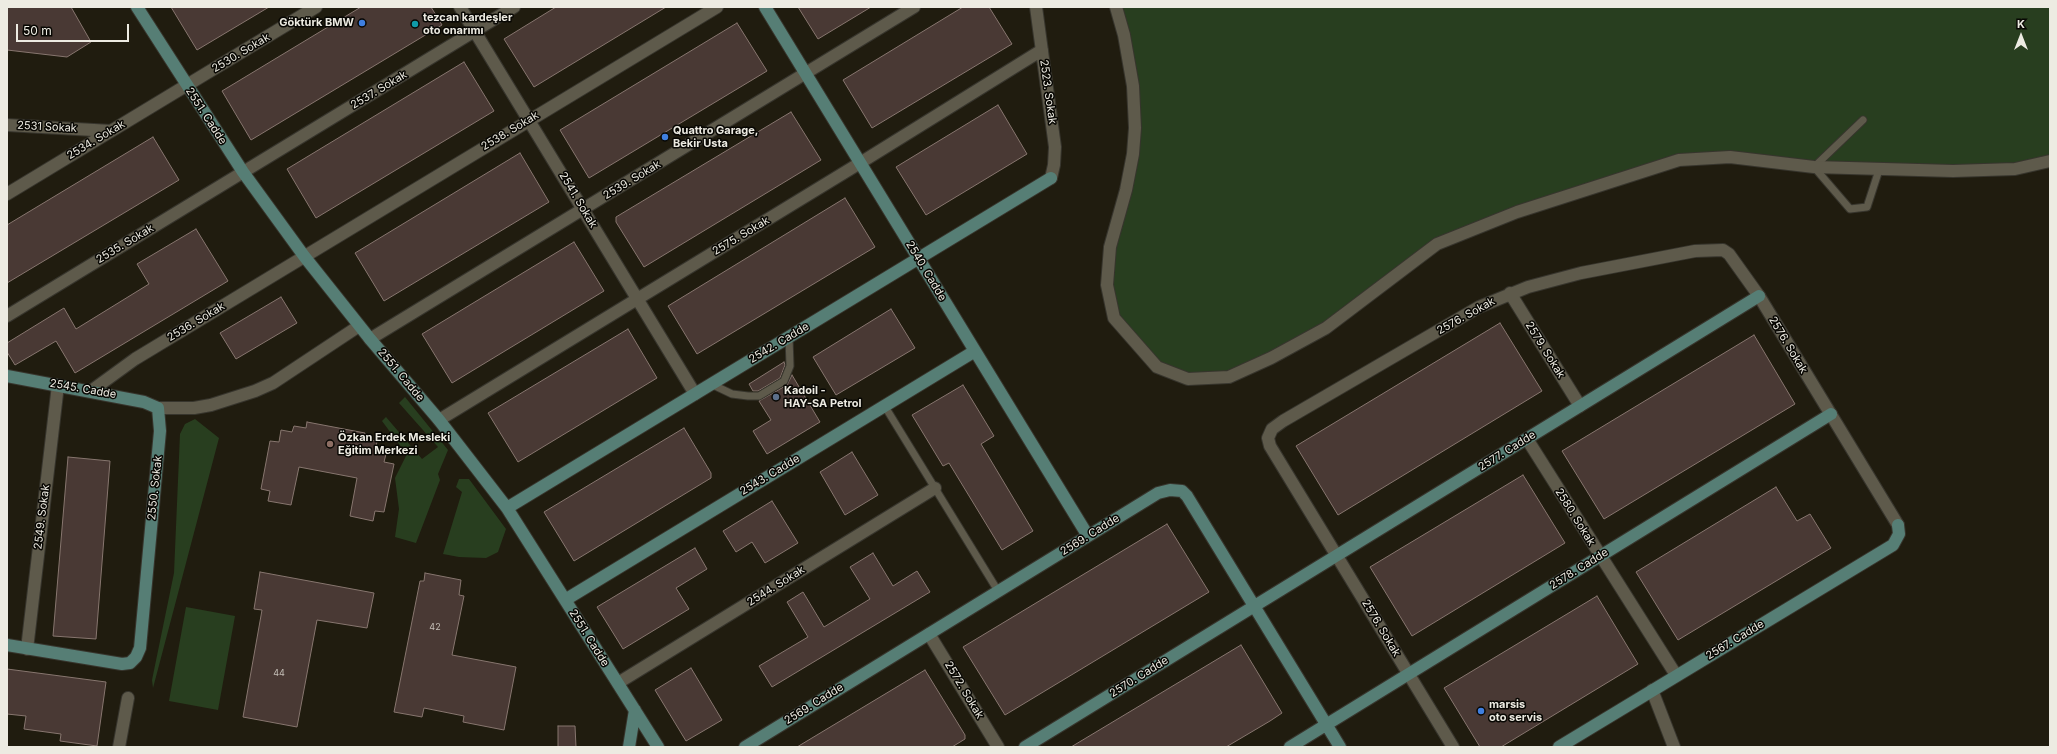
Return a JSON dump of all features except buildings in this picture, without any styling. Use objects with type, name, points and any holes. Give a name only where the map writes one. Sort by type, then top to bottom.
[{"type":"street","name":"2551. Cadde","points":[[137,7],[186,86],[243,172],[304,256],[359,326],[438,420],[507,508],[658,747]]},
{"type":"street","name":"2530. Sokak","points":[[186,86],[316,7]]},
{"type":"street","name":"2541. Sokak","points":[[460,7],[695,394]]},
{"type":"street","name":"2537. Sokak","points":[[243,172],[514,7]]},
{"type":"street","name":"2538. Sokak","points":[[304,256],[717,7]]},
{"type":"street","name":"2540. Cadde","points":[[765,7],[1088,536]]},
{"type":"street","name":"2539. Sokak","points":[[370,339],[914,7]]},
{"type":"street","name":"2523. Sokak","points":[[1036,7],[1055,147],[1054,165],[1051,178]]},
{"type":"street","points":[[1116,7],[1124,35],[1133,86],[1135,128],[1133,154],[1126,190],[1110,247],[1107,285],[1114,318],[1156,367],[1188,379],[1229,377],[1271,358],[1326,328],[1437,244],[1517,212],[1679,160],[1730,157],[1814,166],[1880,170],[1953,171],[2015,168],[2050,161]]},
{"type":"street","name":"2575. Sokak","points":[[438,420],[860,163],[1042,50]]},
{"type":"street","name":"2534. Sokak","points":[[7,194],[186,86]]},
{"type":"street","name":"2531 Sokak","points":[[7,125],[111,131]]},
{"type":"street","name":"2535. Sokak","points":[[7,316],[243,172]]},
{"type":"street","name":"2542. Cadde","points":[[507,508],[1051,178]]},
{"type":"street","name":"2576. Sokak","points":[[1453,747],[1270,446],[1268,438],[1272,429],[1283,421],[1479,307],[1528,287],[1581,273],[1714,249],[1723,250],[1729,254],[1759,296],[1898,525]]},
{"type":"street","name":"2536. Sokak","points":[[91,391],[135,359],[304,256]]},
{"type":"street","name":"2579. Sokak","points":[[1510,294],[1580,406]]},
{"type":"street","name":"2577. Cadde","points":[[1254,606],[1759,296]]},
{"type":"street","points":[[158,408],[178,409],[206,406],[239,398],[273,383],[359,326]]},
{"type":"street","name":"2543. Cadde","points":[[565,600],[975,351]]},
{"type":"street","name":"2545. Cadde","points":[[7,376],[144,402],[158,408]]},
{"type":"street","name":"2549. Sokak","points":[[27,649],[58,385]]},
{"type":"street","name":"2550. Sokak","points":[[7,645],[122,664],[130,664],[136,657],[140,648],[159,449],[158,408]]},
{"type":"street","name":"2578. Cadde","points":[[1290,747],[1831,414]]},
{"type":"street","name":"2580. Sokak","points":[[1527,439],[1600,557],[1676,675]]},
{"type":"street","name":"2544. Sokak","points":[[618,684],[935,488]]},
{"type":"street","name":"2569. Cadde","points":[[745,747],[1158,493],[1170,490],[1182,491],[1187,496],[1340,747]]},
{"type":"street","name":"2567. Cadde","points":[[1559,747],[1893,545],[1899,534],[1898,525]]},
{"type":"street","name":"2570. Cadde","points":[[1025,747],[1254,606]]},
{"type":"street","name":"2572. Sokak","points":[[929,634],[998,747]]},
{"type":"street","points":[[1652,690],[1674,747]]},
{"type":"street","points":[[119,747],[128,698]]},
{"type":"street","points":[[629,747],[634,725],[635,710]]},
{"type":"lane","points":[[1863,120],[1814,166],[1850,209],[1867,207],[1880,170]]},
{"type":"lane","points":[[711,384],[732,394],[759,396],[784,381],[790,366],[789,337]]},
{"type":"lane","points":[[884,405],[998,591]]},
{"type":"green space","points":[[1116,7],[2050,7],[2050,161],[2015,169],[1679,160],[1437,244],[1326,328],[1229,377],[1188,379],[1157,367],[1114,318],[1110,247],[1135,128]]},
{"type":"green space","points":[[405,397],[448,450],[438,474],[440,480],[416,543],[395,537],[399,509],[395,478],[406,456],[405,452],[382,421],[386,417],[422,459],[438,447],[399,403]]},
{"type":"green space","points":[[195,419],[219,438],[153,688],[152,680],[174,573],[180,434],[185,424]]},
{"type":"green space","points":[[459,479],[469,479],[506,529],[498,552],[486,558],[459,557],[443,554],[462,492],[456,487]]},
{"type":"green space","points":[[186,607],[235,616],[218,710],[169,701]]},
{"type":"place","name":"Göktürk BMW","points":[[362,23]]},
{"type":"place","name":"tezcan kardeşler oto onarımı","points":[[415,24]]},
{"type":"place","name":"Quattro Garage, Bekir Usta","points":[[665,137]]},
{"type":"place","name":"Kadoil - HAY-SA Petrol","points":[[776,397]]},
{"type":"place","name":"Özkan Erdek Mesleki Eğitim Merkezi","points":[[330,444]]},
{"type":"place","name":"marsis oto servis","points":[[1481,711]]}]
